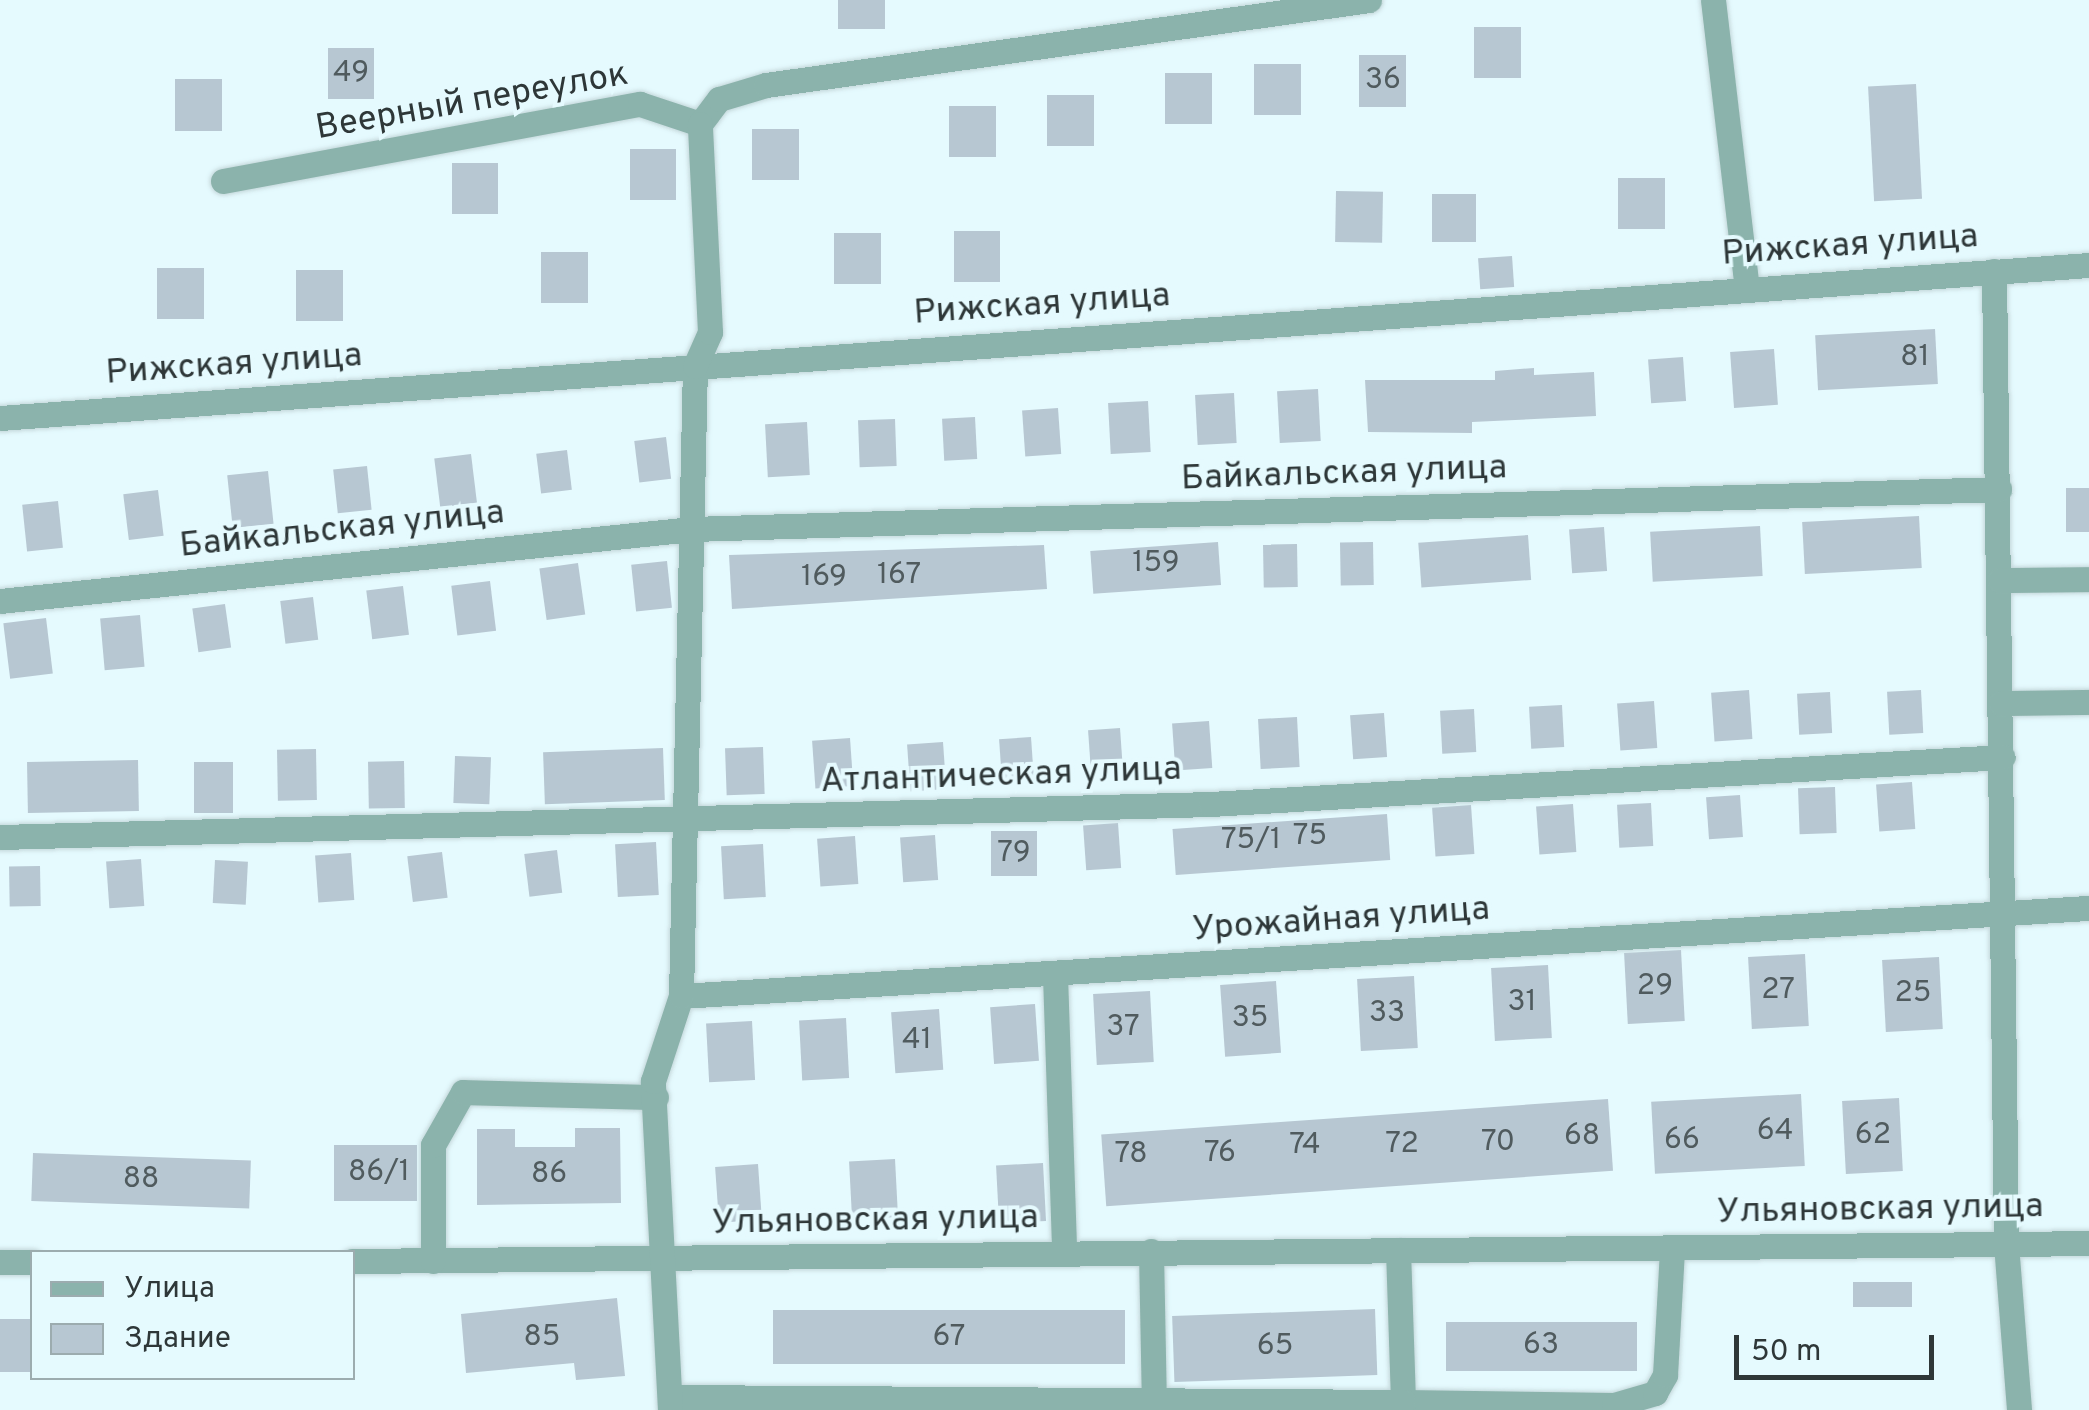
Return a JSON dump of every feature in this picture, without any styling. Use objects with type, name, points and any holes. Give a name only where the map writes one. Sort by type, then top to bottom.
[{"type":"street","points":[[670,1404],[656,1097],[681,996],[680,823],[696,366],[710,332],[700,124],[719,99],[766,85],[1369,0]]},
{"type":"street","points":[[1713,0],[1747,288]]},
{"type":"street","name":"Веерный переулок","points":[[223,180],[640,104],[700,124]]},
{"type":"street","name":"Рижская улица","points":[[0,418],[2089,265]]},
{"type":"street","points":[[1994,271],[2003,757],[2006,1244],[2019,1410]]},
{"type":"street","name":"Байкальская улица","points":[[0,600],[692,529],[1999,489]]},
{"type":"street","points":[[2000,580],[2089,579]]},
{"type":"street","points":[[2001,703],[2089,702]]},
{"type":"street","name":"Атлантическая улица","points":[[0,837],[680,823],[1211,804],[2003,757]]},
{"type":"street","points":[[2004,910],[2089,908]]},
{"type":"street","name":"Урожайная улица","points":[[681,996],[1054,975],[2004,910]]},
{"type":"street","points":[[1054,975],[1064,1251]]},
{"type":"street","points":[[433,1261],[433,1145],[463,1092],[656,1097]]},
{"type":"street","name":"Ульяновская улица","points":[[355,1261],[663,1261],[1064,1251],[2089,1243]]},
{"type":"street","name":"Ульяновская улица","points":[[670,1404],[1614,1405],[1658,1401],[1664,1375],[1672,1248]]},
{"type":"street","points":[[1398,1250],[1404,1402]]},
{"type":"street","points":[[1151,1251],[1154,1404]]},
{"type":"street","points":[[0,1262],[30,1262]]},
{"type":"building","points":[[838,0],[885,0],[885,29],[838,29]]},
{"type":"building","points":[[1474,27],[1521,27],[1521,78],[1474,78]]},
{"type":"building","points":[[328,48],[374,48],[374,99],[328,99]]},
{"type":"building","points":[[1359,55],[1406,55],[1406,107],[1359,107]]},
{"type":"building","points":[[1254,64],[1301,64],[1301,115],[1254,115]]},
{"type":"building","points":[[1165,73],[1212,73],[1212,124],[1165,124]]},
{"type":"building","points":[[175,79],[222,79],[222,131],[175,131]]},
{"type":"building","points":[[1916,84],[1922,199],[1874,201],[1868,87]]},
{"type":"building","points":[[1047,95],[1094,95],[1094,146],[1047,146]]},
{"type":"building","points":[[949,106],[996,106],[996,157],[949,157]]},
{"type":"building","points":[[752,129],[799,129],[799,180],[752,180]]},
{"type":"building","points":[[630,149],[676,149],[676,200],[630,200]]},
{"type":"building","points":[[452,163],[498,163],[498,214],[452,214]]},
{"type":"building","points":[[1618,178],[1665,178],[1665,229],[1618,229]]},
{"type":"building","points":[[1336,191],[1383,192],[1382,243],[1335,242]]},
{"type":"building","points":[[1432,194],[1476,194],[1476,242],[1432,242]]},
{"type":"building","points":[[954,231],[1000,231],[1000,282],[954,282]]},
{"type":"building","points":[[834,233],[881,233],[881,284],[834,284]]},
{"type":"building","points":[[541,252],[588,252],[588,303],[541,303]]},
{"type":"building","points":[[1512,256],[1514,287],[1480,289],[1478,258]]},
{"type":"building","points":[[157,268],[204,268],[204,319],[157,319]]},
{"type":"building","points":[[296,270],[343,270],[343,321],[296,321]]},
{"type":"building","points":[[1935,329],[1938,384],[1818,390],[1815,335]]},
{"type":"building","points":[[1774,349],[1778,405],[1734,408],[1730,352]]},
{"type":"building","points":[[1683,357],[1686,401],[1651,403],[1648,359]]},
{"type":"building","points":[[1534,368],[1534,375],[1594,372],[1596,416],[1472,422],[1472,433],[1368,432],[1365,380],[1495,380],[1495,371]]},
{"type":"building","points":[[1318,389],[1321,441],[1280,443],[1277,391]]},
{"type":"building","points":[[1234,393],[1237,443],[1198,445],[1195,395]]},
{"type":"building","points":[[1148,401],[1151,452],[1111,454],[1108,403]]},
{"type":"building","points":[[1058,408],[1061,454],[1025,456],[1022,411]]},
{"type":"building","points":[[975,417],[977,459],[944,461],[942,419]]},
{"type":"building","points":[[895,419],[897,466],[860,467],[858,420]]},
{"type":"building","points":[[807,422],[810,475],[768,477],[765,424]]},
{"type":"building","points":[[666,437],[671,479],[639,483],[634,441]]},
{"type":"building","points":[[567,450],[572,490],[541,493],[536,454]]},
{"type":"building","points":[[471,454],[477,503],[440,507],[434,459]]},
{"type":"building","points":[[367,466],[372,510],[338,513],[333,470]]},
{"type":"building","points":[[268,471],[274,524],[233,528],[227,475]]},
{"type":"building","points":[[2066,488],[2089,488],[2089,532],[2066,532]]},
{"type":"building","points":[[158,490],[164,536],[129,540],[123,494]]},
{"type":"building","points":[[58,501],[63,548],[27,552],[22,505]]},
{"type":"building","points":[[1919,516],[1922,568],[1805,574],[1802,522]]},
{"type":"building","points":[[1760,526],[1763,576],[1653,582],[1650,532]]},
{"type":"building","points":[[1604,527],[1607,571],[1572,573],[1569,529]]},
{"type":"building","points":[[1528,535],[1531,580],[1421,588],[1418,543]]},
{"type":"building","points":[[1218,542],[1221,585],[1093,594],[1090,551]]},
{"type":"building","points":[[1373,542],[1374,585],[1341,586],[1340,543]]},
{"type":"building","points":[[1297,544],[1298,587],[1264,588],[1263,545]]},
{"type":"building","points":[[1044,545],[1047,589],[732,609],[729,555]]},
{"type":"building","points":[[667,561],[672,608],[636,612],[631,565]]},
{"type":"building","points":[[578,563],[585,614],[547,620],[539,568]]},
{"type":"building","points":[[490,581],[496,631],[457,635],[451,586]]},
{"type":"building","points":[[403,586],[409,635],[372,639],[366,591]]},
{"type":"building","points":[[313,597],[318,640],[285,644],[280,601]]},
{"type":"building","points":[[225,604],[231,648],[198,652],[192,609]]},
{"type":"building","points":[[140,615],[145,667],[105,670],[100,618]]},
{"type":"building","points":[[46,618],[53,674],[10,679],[3,623]]},
{"type":"building","points":[[1749,690],[1752,739],[1715,742],[1711,693]]},
{"type":"building","points":[[1921,690],[1923,733],[1889,735],[1887,692]]},
{"type":"building","points":[[1830,692],[1832,733],[1799,735],[1797,694]]},
{"type":"building","points":[[1654,701],[1657,748],[1620,750],[1617,704]]},
{"type":"building","points":[[1562,705],[1564,747],[1531,749],[1529,707]]},
{"type":"building","points":[[1474,709],[1476,752],[1442,754],[1440,711]]},
{"type":"building","points":[[1384,713],[1387,757],[1353,759],[1350,715]]},
{"type":"building","points":[[1297,717],[1300,767],[1261,769],[1258,719]]},
{"type":"building","points":[[1209,721],[1212,768],[1175,770],[1172,724]]},
{"type":"building","points":[[1120,728],[1123,769],[1091,771],[1088,730]]},
{"type":"building","points":[[1031,737],[1034,778],[1002,780],[999,739]]},
{"type":"building","points":[[850,738],[853,786],[815,789],[812,741]]},
{"type":"building","points":[[943,742],[946,789],[910,791],[907,745]]},
{"type":"building","points":[[763,747],[765,794],[727,795],[725,748]]},
{"type":"building","points":[[663,748],[665,800],[545,804],[543,752]]},
{"type":"building","points":[[316,749],[317,800],[278,801],[277,750]]},
{"type":"building","points":[[455,756],[491,757],[489,804],[453,803]]},
{"type":"building","points":[[138,760],[139,811],[28,813],[27,762]]},
{"type":"building","points":[[404,761],[405,808],[369,809],[368,762]]},
{"type":"building","points":[[194,762],[233,762],[233,813],[194,813]]},
{"type":"building","points":[[1912,782],[1915,829],[1879,831],[1876,785]]},
{"type":"building","points":[[1835,787],[1837,833],[1800,834],[1798,788]]},
{"type":"building","points":[[1740,795],[1743,837],[1709,839],[1706,797]]},
{"type":"building","points":[[1651,803],[1653,846],[1619,848],[1617,805]]},
{"type":"building","points":[[1573,804],[1576,852],[1539,854],[1536,807]]},
{"type":"building","points":[[1471,805],[1474,854],[1436,857],[1432,808]]},
{"type":"building","points":[[1387,814],[1390,860],[1176,875],[1173,829]]},
{"type":"building","points":[[1118,823],[1121,868],[1086,870],[1083,825]]},
{"type":"building","points":[[991,831],[1037,831],[1037,876],[991,876]]},
{"type":"building","points":[[935,835],[938,880],[903,882],[900,837]]},
{"type":"building","points":[[855,836],[858,884],[820,887],[817,839]]},
{"type":"building","points":[[656,842],[659,895],[618,897],[615,844]]},
{"type":"building","points":[[763,844],[766,897],[724,899],[721,846]]},
{"type":"building","points":[[557,850],[562,893],[529,897],[524,854]]},
{"type":"building","points":[[442,852],[448,898],[413,902],[407,856]]},
{"type":"building","points":[[351,853],[354,900],[318,902],[315,856]]},
{"type":"building","points":[[141,859],[144,906],[109,908],[106,861]]},
{"type":"building","points":[[215,860],[248,862],[246,905],[213,903]]},
{"type":"building","points":[[40,866],[41,906],[10,907],[9,867]]},
{"type":"building","points":[[1681,950],[1685,1021],[1628,1024],[1624,953]]},
{"type":"building","points":[[1805,954],[1809,1026],[1752,1029],[1748,957]]},
{"type":"building","points":[[1939,957],[1943,1029],[1886,1032],[1882,960]]},
{"type":"building","points":[[1548,965],[1552,1038],[1495,1041],[1491,968]]},
{"type":"building","points":[[1414,976],[1418,1048],[1361,1051],[1357,979]]},
{"type":"building","points":[[1276,981],[1281,1053],[1225,1057],[1220,985]]},
{"type":"building","points":[[1150,991],[1154,1062],[1097,1065],[1093,994]]},
{"type":"building","points":[[1035,1004],[1039,1061],[994,1064],[990,1007]]},
{"type":"building","points":[[939,1009],[943,1070],[895,1073],[891,1012]]},
{"type":"building","points":[[846,1018],[849,1078],[802,1080],[799,1020]]},
{"type":"building","points":[[752,1021],[755,1080],[709,1082],[706,1023]]},
{"type":"building","points":[[1801,1094],[1805,1166],[1655,1174],[1651,1102]]},
{"type":"building","points":[[1899,1098],[1903,1171],[1846,1174],[1842,1101]]},
{"type":"building","points":[[1608,1099],[1613,1171],[1106,1206],[1101,1134]]},
{"type":"building","points":[[575,1128],[620,1128],[621,1203],[477,1205],[477,1129],[515,1129],[515,1147],[575,1147]]},
{"type":"building","points":[[334,1145],[417,1145],[417,1201],[334,1201]]},
{"type":"building","points":[[33,1153],[251,1161],[249,1209],[31,1201]]},
{"type":"building","points":[[895,1159],[898,1217],[852,1219],[849,1161]]},
{"type":"building","points":[[1043,1163],[1046,1221],[999,1223],[996,1165]]},
{"type":"building","points":[[758,1164],[762,1220],[719,1223],[715,1167]]},
{"type":"building","points":[[1853,1282],[1912,1282],[1912,1307],[1853,1307]]},
{"type":"building","points":[[617,1298],[625,1376],[576,1380],[574,1363],[466,1373],[461,1314]]},
{"type":"building","points":[[1375,1309],[1377,1375],[1174,1382],[1172,1316]]},
{"type":"building","points":[[773,1310],[1125,1310],[1125,1364],[773,1364]]},
{"type":"building","points":[[0,1319],[30,1319],[30,1372],[0,1372]]},
{"type":"building","points":[[1446,1322],[1637,1322],[1637,1371],[1446,1371]]}]
